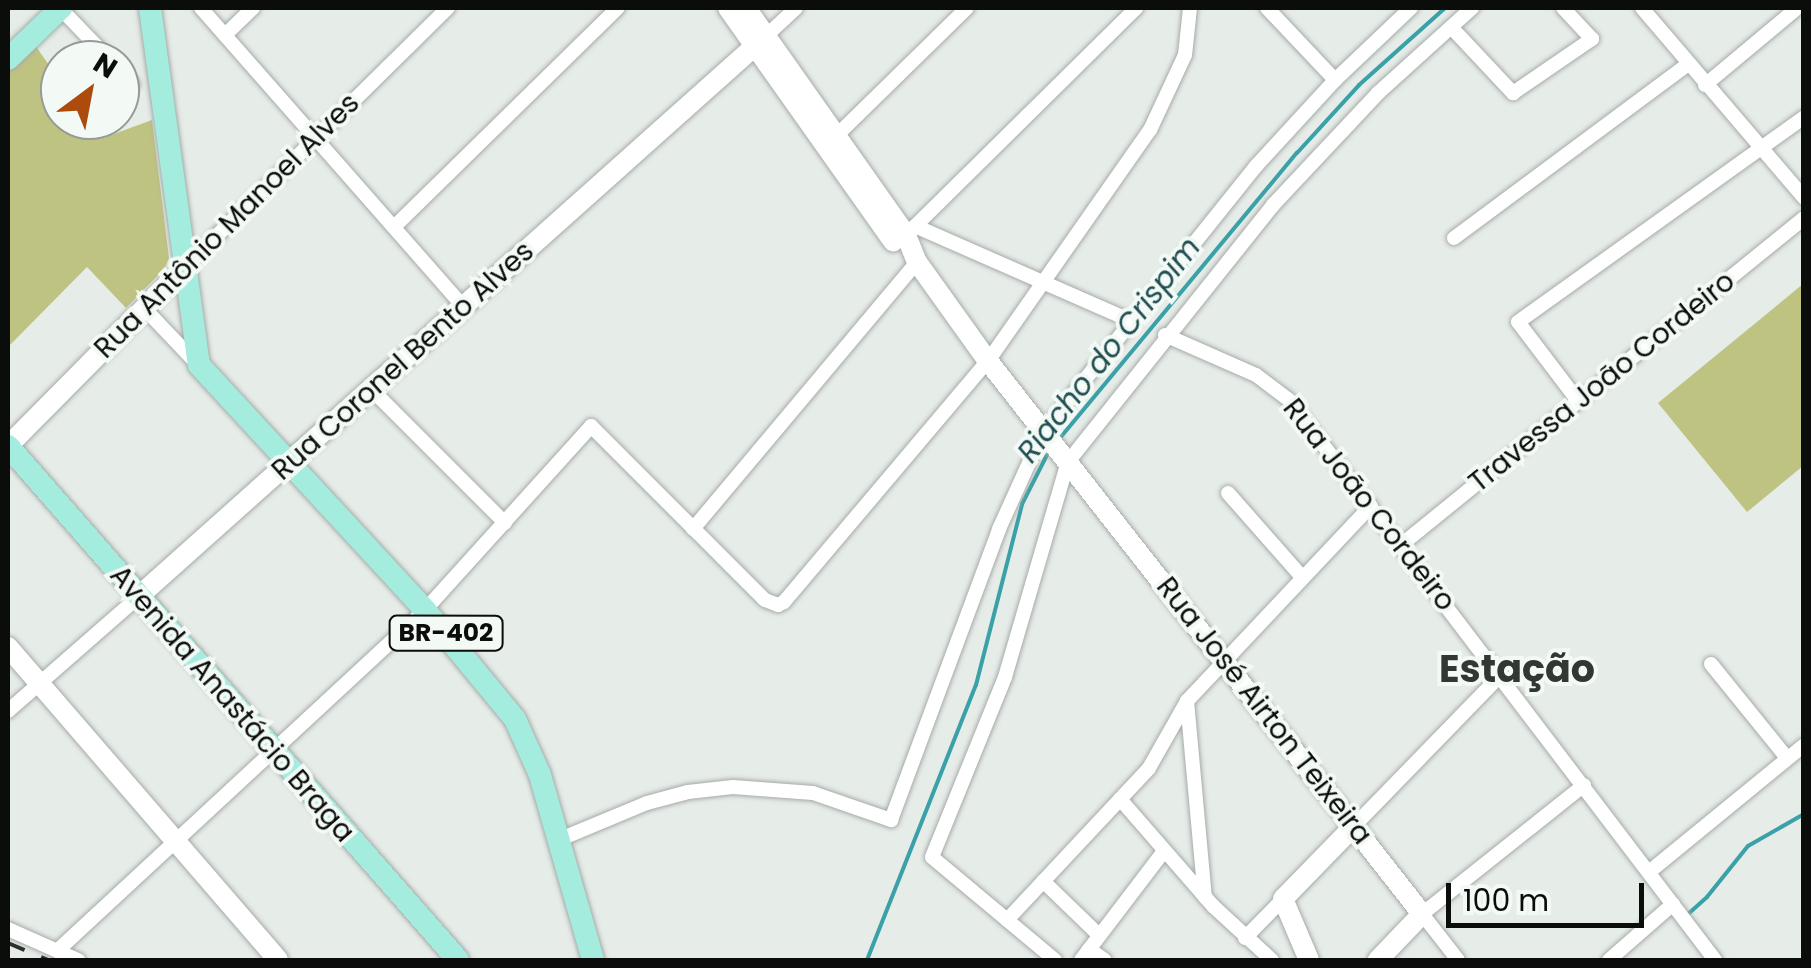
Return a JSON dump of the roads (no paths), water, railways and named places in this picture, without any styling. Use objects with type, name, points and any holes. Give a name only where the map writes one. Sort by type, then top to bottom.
[{"type":"main road","points":[[11,50],[61,8]]},
{"type":"main road","points":[[150,8],[199,365]]},
{"type":"main road","name":"BR-402","points":[[199,365],[425,610],[489,682],[515,718],[540,776],[593,960]]},
{"type":"main road","name":"Avenida Anastácio Braga","points":[[8,446],[274,751],[445,956]]},
{"type":"street","points":[[61,8],[91,40]]},
{"type":"street","points":[[201,8],[464,306]]},
{"type":"street","points":[[225,34],[253,8]]},
{"type":"street","name":"Rua Antônio Manoel Alves","points":[[8,446],[448,8]]},
{"type":"street","points":[[394,227],[618,8]]},
{"type":"street","points":[[728,8],[761,41]]},
{"type":"street","points":[[746,8],[761,41]]},
{"type":"street","name":"Rua Coronel Bento Alves","points":[[8,711],[796,8]]},
{"type":"street","points":[[831,141],[966,8]]},
{"type":"street","points":[[1131,320],[1043,282],[906,236],[1136,8]]},
{"type":"street","points":[[57,951],[425,610],[591,426],[765,600],[778,606],[988,361],[1043,282],[1171,94],[1185,56],[1190,8]]},
{"type":"street","points":[[1268,8],[1335,80]]},
{"type":"street","points":[[558,840],[646,803],[688,792],[733,787],[813,793],[892,820],[999,529],[1043,432],[1232,195],[1335,80],[1411,8]]},
{"type":"street","points":[[1056,960],[932,857],[1006,677],[1068,462],[1165,336],[1330,142],[1472,8]]},
{"type":"street","points":[[1451,27],[1513,94],[1592,39],[1563,8]]},
{"type":"street","points":[[1642,8],[1804,198]]},
{"type":"street","points":[[1705,85],[1797,8]]},
{"type":"street","name":"Rua José Airton Teixeira","points":[[761,41],[831,141],[906,236],[917,262],[988,361],[1458,960]]},
{"type":"street","points":[[1454,238],[1688,64]]},
{"type":"street","points":[[1578,401],[1518,322],[1804,117]]},
{"type":"street","name":"Travessa João Cordeiro","points":[[1400,545],[1804,218]]},
{"type":"street","points":[[694,528],[917,262]]},
{"type":"street","points":[[144,308],[199,365]]},
{"type":"street","name":"Rua João Cordeiro","points":[[1165,336],[1256,375],[1280,390],[1715,960]]},
{"type":"street","points":[[372,390],[505,523]]},
{"type":"street","points":[[1228,493],[1304,578]]},
{"type":"street","points":[[1007,920],[1156,758],[1173,718],[1187,700],[1370,506]]},
{"type":"street","points":[[8,647],[278,960]]},
{"type":"street","points":[[1710,664],[1787,758]]},
{"type":"street","points":[[1245,938],[1501,676]]},
{"type":"street","points":[[1187,700],[1205,898]]},
{"type":"street","points":[[1649,872],[1804,745]]},
{"type":"street","points":[[1378,960],[1422,914],[1584,785]]},
{"type":"street","points":[[1120,799],[1205,898],[1272,960]]},
{"type":"street","points":[[1105,960],[1085,955],[1164,851]]},
{"type":"street","points":[[1043,881],[1100,935]]},
{"type":"street","points":[[1283,899],[1309,960]]},
{"type":"street","points":[[1609,960],[1672,904]]},
{"type":"street","points":[[8,929],[78,960]]},
{"type":"waterway","name":"Riacho do Crispim","points":[[1060,438],[1297,153],[1359,85],[1445,8]]},
{"type":"waterway","name":"Riacho do Crispim","points":[[867,960],[976,685],[1022,504],[1050,449]]},
{"type":"waterway","points":[[1687,915],[1707,897],[1748,846],[1804,814]]},
{"type":"railway","points":[[8,943],[48,960]]},
{"type":"district","name":"Estação","points":[[1517,669]]}]
